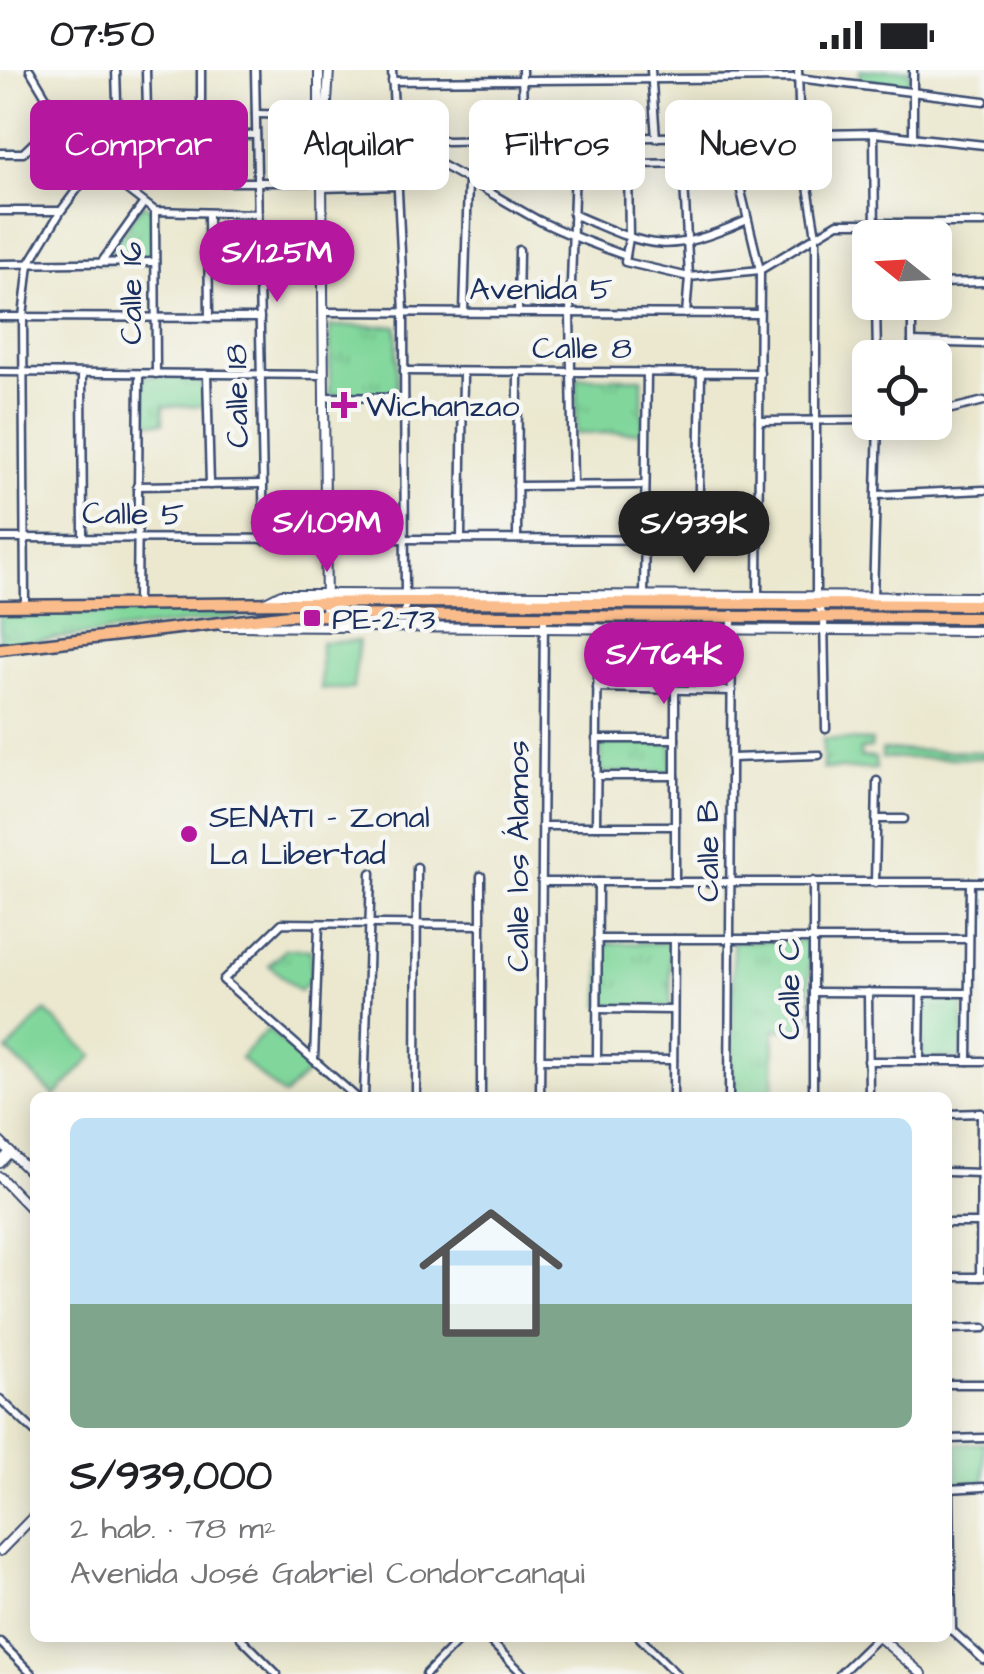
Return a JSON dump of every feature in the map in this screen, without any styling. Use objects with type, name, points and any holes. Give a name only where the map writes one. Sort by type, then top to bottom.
[{"type":"highway","points":[[0,653],[21,646],[326,604],[404,598],[644,604],[824,616],[984,618]]},
{"type":"highway","points":[[732,610],[758,600],[984,605]]},
{"type":"highway","points":[[0,606],[326,604],[404,615],[598,615],[644,604]]},
{"type":"street","points":[[30,70],[47,100]]},
{"type":"street","points":[[116,70],[117,100]]},
{"type":"street","points":[[146,70],[147,100]]},
{"type":"street","points":[[201,70],[201,100]]},
{"type":"street","name":"Calle 18","points":[[255,70],[264,540]]},
{"type":"street","points":[[319,70],[319,100]]},
{"type":"street","points":[[326,100],[329,70]]},
{"type":"street","points":[[392,70],[393,100]]},
{"type":"street","points":[[522,70],[523,100]]},
{"type":"street","points":[[913,70],[913,137]]},
{"type":"street","points":[[651,74],[656,138]]},
{"type":"street","points":[[392,81],[798,74],[914,94],[984,101]]},
{"type":"street","points":[[798,74],[799,100]]},
{"type":"street","points":[[256,114],[268,114]]},
{"type":"street","points":[[874,133],[875,220]]},
{"type":"street","points":[[832,135],[874,133],[984,144]]},
{"type":"street","points":[[248,135],[256,135]]},
{"type":"street","points":[[645,138],[665,138]]},
{"type":"street","points":[[0,153],[23,153],[30,147]]},
{"type":"street","points":[[449,170],[572,236],[626,256]]},
{"type":"street","points":[[248,183],[268,183]]},
{"type":"street","points":[[464,312],[468,183]]},
{"type":"street","points":[[24,606],[23,316],[29,264],[60,211],[78,190]]},
{"type":"street","points":[[124,190],[155,211],[258,214]]},
{"type":"street","points":[[322,190],[326,604]]},
{"type":"street","points":[[398,190],[404,312],[404,615]]},
{"type":"street","points":[[573,485],[570,313],[574,190]]},
{"type":"street","points":[[628,190],[625,262],[689,277],[760,270],[838,222],[852,222]]},
{"type":"street","points":[[684,190],[689,277],[686,314]]},
{"type":"street","points":[[647,372],[644,604],[758,600],[760,270],[739,190]]},
{"type":"street","points":[[809,190],[816,236],[816,600],[824,616],[826,729]]},
{"type":"street","points":[[101,263],[143,204]]},
{"type":"street","points":[[0,211],[60,211]]},
{"type":"street","name":"Calle 16","points":[[155,211],[156,374]]},
{"type":"street","points":[[208,214],[209,318]]},
{"type":"street","points":[[573,214],[629,238],[660,246],[686,244],[745,220]]},
{"type":"street","points":[[952,222],[984,222]]},
{"type":"street","points":[[518,313],[519,250]]},
{"type":"street","points":[[0,264],[155,262]]},
{"type":"street","points":[[952,282],[984,282]]},
{"type":"street","name":"Avenida 5","points":[[323,312],[758,314]]},
{"type":"street","points":[[0,316],[260,318]]},
{"type":"street","points":[[952,343],[984,344]]},
{"type":"street","points":[[0,372],[324,375]]},
{"type":"street","name":"Calle 8","points":[[404,372],[760,373]]},
{"type":"street","points":[[462,539],[463,372]]},
{"type":"street","points":[[517,539],[518,372]]},
{"type":"street","points":[[698,540],[701,372]]},
{"type":"street","points":[[82,373],[83,538]]},
{"type":"street","points":[[138,607],[139,374]]},
{"type":"street","points":[[207,374],[210,485]]},
{"type":"street","points":[[324,398],[404,398]]},
{"type":"street","points":[[952,409],[984,401]]},
{"type":"street","points":[[759,420],[852,420]]},
{"type":"street","points":[[878,440],[874,600],[984,597]]},
{"type":"street","points":[[137,486],[263,484]]},
{"type":"street","points":[[517,486],[646,485]]},
{"type":"street","points":[[877,495],[984,490]]},
{"type":"street","name":"Calle 5","points":[[0,538],[758,540]]},
{"type":"street","name":"Calle B","points":[[728,1092],[732,610]]},
{"type":"street","name":"Calle los Álamos","points":[[540,1092],[544,615]]},
{"type":"street","points":[[596,826],[598,615]]},
{"type":"street","points":[[192,624],[984,631]]},
{"type":"street","points":[[597,688],[732,691]]},
{"type":"street","points":[[674,882],[675,690]]},
{"type":"street","points":[[596,739],[675,739]]},
{"type":"street","points":[[732,758],[819,755]]},
{"type":"street","points":[[596,776],[675,776]]},
{"type":"street","points":[[875,882],[877,781]]},
{"type":"street","points":[[877,819],[904,819]]},
{"type":"street","points":[[542,826],[675,826]]},
{"type":"street","points":[[416,1092],[417,867]]},
{"type":"street","points":[[361,1092],[371,873]]},
{"type":"street","points":[[481,876],[482,1092]]},
{"type":"street","name":"Calle C","points":[[813,881],[813,1092]]},
{"type":"street","points":[[542,882],[984,882]]},
{"type":"street","points":[[597,1059],[598,882]]},
{"type":"street","points":[[968,1061],[970,882]]},
{"type":"street","points":[[354,1092],[222,980],[282,923],[481,925]]},
{"type":"street","points":[[314,1060],[319,924]]},
{"type":"street","points":[[673,1092],[674,938]]},
{"type":"street","points":[[597,939],[968,939]]},
{"type":"street","points":[[813,992],[967,993]]},
{"type":"street","points":[[868,992],[868,1092]]},
{"type":"street","points":[[920,1061],[921,993]]},
{"type":"street","points":[[597,1010],[673,1010]]},
{"type":"street","points":[[540,1059],[673,1060]]},
{"type":"street","points":[[868,1061],[984,1061]]},
{"type":"street","points":[[952,1114],[982,1113],[982,1277],[952,1277]]},
{"type":"street","points":[[0,1142],[30,1172]]},
{"type":"street","points":[[0,1164],[10,1152]]},
{"type":"street","points":[[952,1172],[980,1172]]},
{"type":"street","points":[[0,1177],[30,1208]]},
{"type":"street","points":[[952,1224],[980,1223]]},
{"type":"street","points":[[952,1329],[984,1328]]},
{"type":"street","points":[[952,1384],[984,1384]]},
{"type":"street","points":[[0,1399],[30,1427]]},
{"type":"street","points":[[952,1439],[984,1438]]},
{"type":"street","points":[[952,1489],[984,1488]]},
{"type":"street","points":[[0,1551],[30,1520]]},
{"type":"street","points":[[952,1631],[984,1660]]},
{"type":"street","points":[[0,1642],[32,1674]]},
{"type":"street","points":[[245,1642],[278,1674]]},
{"type":"street","points":[[426,1674],[457,1642]]},
{"type":"street","points":[[491,1642],[523,1674]]},
{"type":"street","points":[[644,1642],[676,1674]]},
{"type":"street","points":[[840,1674],[874,1642]]},
{"type":"street","points":[[883,1642],[922,1674]]},
{"type":"green space","points":[[860,70],[910,70],[910,85],[860,81]]},
{"type":"green space","points":[[143,204],[155,211],[155,262],[101,263]]},
{"type":"green space","points":[[330,326],[397,326],[397,395],[330,395]]},
{"type":"green space","points":[[142,376],[203,377],[203,406],[163,406],[163,423],[142,422]]},
{"type":"green space","points":[[577,378],[642,378],[643,432],[576,434]]},
{"type":"green space","points":[[0,612],[277,612],[0,645]]},
{"type":"green space","points":[[359,641],[353,689],[321,689],[321,642]]},
{"type":"green space","points":[[823,739],[872,741],[871,748],[861,749],[860,757],[875,758],[876,769],[823,769]]},
{"type":"green space","points":[[601,743],[672,743],[672,772],[601,773]]},
{"type":"green space","points":[[882,750],[984,752],[984,758],[882,758]]},
{"type":"green space","points":[[733,941],[810,941],[809,1030],[774,1030],[773,1092],[732,1092]]},
{"type":"green space","points":[[602,943],[670,943],[671,1007],[600,1006]]},
{"type":"green space","points":[[286,949],[311,950],[311,981],[299,991],[269,965]]},
{"type":"green space","points":[[924,995],[963,995],[964,1058],[922,1059]]},
{"type":"green space","points":[[45,1011],[93,1056],[59,1092],[51,1092],[7,1051]]},
{"type":"green space","points":[[268,1029],[312,1068],[288,1092],[279,1092],[240,1058]]},
{"type":"green space","points":[[984,1443],[984,1482],[957,1483],[956,1444]]},
{"type":"place","name":"Wichanzao","points":[[344,405]]},
{"type":"place","name":"PE-273","points":[[312,618]]},
{"type":"place","name":"SENATI - Zonal La Libertad","points":[[189,834]]}]
